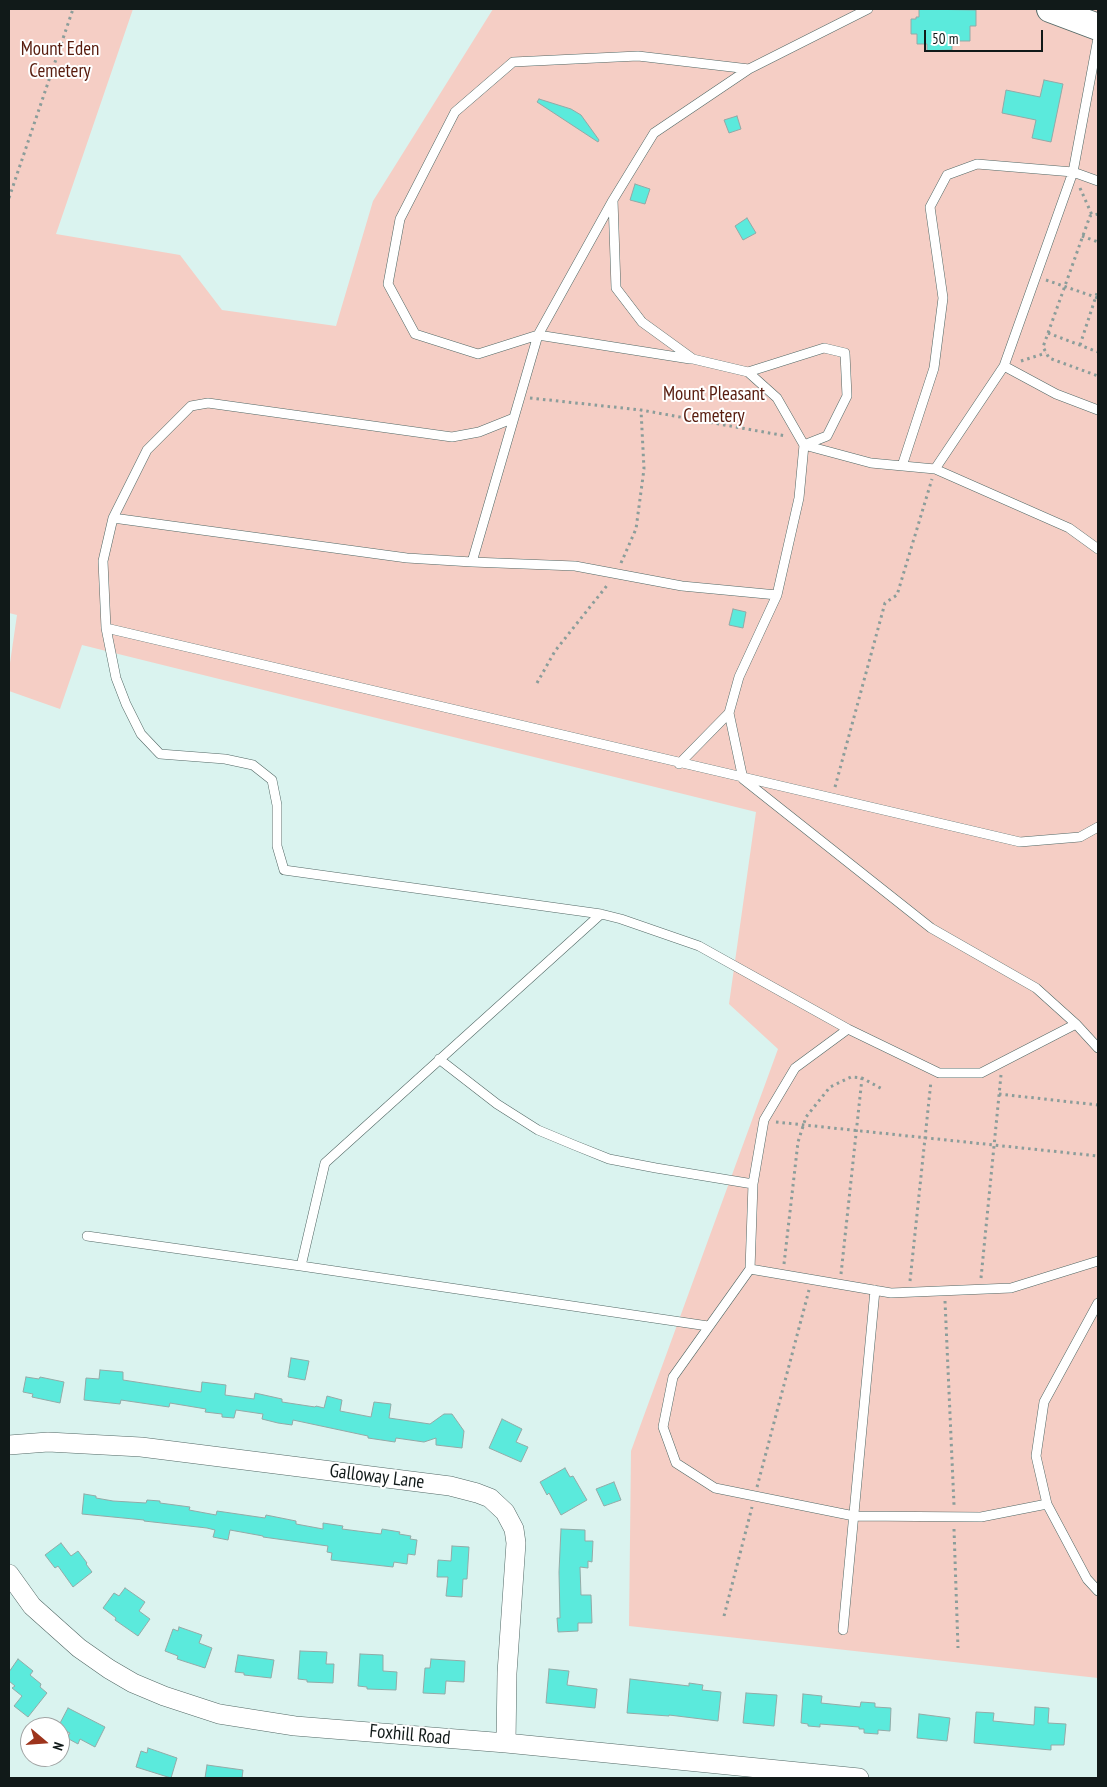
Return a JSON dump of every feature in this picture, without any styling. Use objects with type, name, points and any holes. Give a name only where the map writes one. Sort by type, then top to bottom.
[{"type":"street","points":[[1050,9],[1098,27]]},
{"type":"street","name":"Galloway Lane","points":[[9,1445],[48,1442],[140,1446],[450,1486],[490,1498],[505,1512],[514,1529],[516,1543],[507,1673],[506,1743]]},
{"type":"street","name":"Foxhill Road","points":[[9,1574],[32,1606],[80,1648],[109,1669],[133,1683],[164,1696],[219,1714],[295,1726],[506,1743],[859,1778]]},
{"type":"lane","points":[[472,562],[538,334],[613,200],[654,133],[749,69],[868,9]]},
{"type":"lane","points":[[934,469],[1004,366],[1073,172],[1098,38]]},
{"type":"lane","points":[[749,69],[638,56],[513,62],[455,112],[400,219],[388,284],[416,334],[478,354],[538,334],[693,359],[748,372],[777,398],[802,442],[799,498],[777,595],[739,677],[729,713],[743,779],[931,928],[1036,988],[1076,1024],[1098,1048]]},
{"type":"lane","points":[[902,466],[934,368],[942,298],[930,206],[947,175],[977,164],[1073,172],[1098,181]]},
{"type":"lane","points":[[613,200],[616,288],[642,322],[693,359]]},
{"type":"lane","points":[[748,372],[824,348],[845,353],[846,396],[827,436],[802,442]]},
{"type":"lane","points":[[1004,366],[1056,394],[1098,410]]},
{"type":"lane","points":[[514,418],[479,432],[452,437],[208,403],[191,406],[147,450],[113,518],[103,561],[106,628],[116,678],[140,734],[160,754],[225,759],[253,765],[272,780],[277,805],[277,846],[284,870],[621,918],[699,946],[848,1029],[939,1073],[982,1073],[1076,1024]]},
{"type":"lane","points":[[802,442],[871,463],[934,469],[1069,528],[1098,549]]},
{"type":"lane","points":[[113,518],[407,558],[575,566],[682,586],[777,595]]},
{"type":"lane","points":[[106,628],[743,779],[1020,842],[1080,837],[1098,827]]},
{"type":"lane","points":[[679,764],[729,713]]},
{"type":"lane","points":[[301,1266],[325,1163],[601,914]]},
{"type":"lane","points":[[848,1029],[795,1068],[764,1120],[753,1184],[750,1268],[673,1377],[663,1427],[676,1463],[715,1488],[854,1516],[981,1517],[1047,1504]]},
{"type":"lane","points":[[439,1059],[497,1104],[538,1130],[556,1138],[609,1158],[753,1184]]},
{"type":"lane","points":[[87,1236],[708,1326]]},
{"type":"lane","points":[[750,1268],[890,1293],[1011,1288],[1098,1261]]},
{"type":"lane","points":[[843,1630],[875,1290]]},
{"type":"lane","points":[[1098,1303],[1044,1402],[1036,1456],[1047,1504],[1087,1579],[1098,1591]]},
{"type":"path","points":[[9,198],[73,9]]},
{"type":"path","points":[[1073,172],[1092,215]]},
{"type":"path","points":[[1098,214],[1090,216],[1044,347],[1049,358],[1098,376]]},
{"type":"path","points":[[1082,236],[1098,242]]},
{"type":"path","points":[[1036,276],[1097,298]]},
{"type":"path","points":[[1080,345],[1097,298],[1098,290]]},
{"type":"path","points":[[1048,334],[1098,352]]},
{"type":"path","points":[[1004,366],[1046,353]]},
{"type":"path","points":[[520,397],[641,410],[802,442]]},
{"type":"path","points":[[537,683],[555,651],[617,574],[636,528],[644,469],[641,410]]},
{"type":"path","points":[[832,799],[885,603],[897,596],[934,469]]},
{"type":"path","points":[[979,1289],[1003,1062]]},
{"type":"path","points":[[908,1292],[933,1070]]},
{"type":"path","points":[[783,1274],[798,1142],[806,1117],[830,1088],[851,1077],[862,1078],[884,1090]]},
{"type":"path","points":[[840,1284],[862,1078]]},
{"type":"path","points":[[999,1094],[1098,1105]]},
{"type":"path","points":[[764,1120],[1098,1156]]},
{"type":"path","points":[[724,1616],[812,1279]]},
{"type":"path","points":[[945,1291],[958,1648]]},
{"type":"green space","name":"Mount Pleasant Cemetery","points":[[9,9],[133,9],[56,234],[180,255],[222,310],[336,326],[373,201],[493,9],[1098,9],[1098,1678],[629,1626],[631,1451],[778,1049],[729,1004],[756,812],[82,645],[60,709],[9,691],[9,670],[17,615],[9,613]]},
{"type":"building","points":[[919,9],[976,10],[976,26],[970,26],[970,41],[952,41],[952,50],[927,51],[927,44],[917,44],[917,34],[911,34],[911,19],[919,17]]},
{"type":"building","points":[[1044,80],[1063,84],[1051,142],[1032,138],[1036,120],[1002,113],[1006,90],[1040,97]]},
{"type":"building","points":[[539,99],[571,109],[581,115],[599,140],[598,142],[537,102]]},
{"type":"building","points":[[737,116],[741,129],[729,133],[724,120]]},
{"type":"building","points":[[635,184],[650,189],[645,204],[630,200]]},
{"type":"building","points":[[747,218],[756,233],[743,240],[735,226]]},
{"type":"building","points":[[733,609],[746,612],[743,628],[729,625]]},
{"type":"building","points":[[291,1358],[309,1361],[305,1380],[288,1377]]},
{"type":"building","points":[[100,1370],[123,1372],[123,1380],[201,1392],[202,1382],[226,1385],[225,1395],[254,1399],[255,1393],[282,1399],[282,1402],[315,1407],[324,1408],[327,1396],[342,1400],[340,1411],[371,1417],[374,1402],[391,1404],[389,1418],[430,1424],[444,1414],[452,1414],[464,1431],[462,1448],[436,1445],[436,1438],[424,1442],[396,1438],[395,1442],[368,1438],[368,1436],[293,1420],[292,1425],[278,1423],[262,1419],[263,1414],[236,1410],[234,1418],[205,1412],[206,1409],[170,1403],[169,1407],[121,1400],[120,1404],[84,1400],[86,1378],[99,1379]]},
{"type":"building","points":[[26,1377],[39,1379],[40,1377],[64,1382],[60,1403],[32,1397],[33,1394],[23,1392]]},
{"type":"building","points":[[502,1419],[522,1429],[516,1442],[528,1447],[521,1462],[489,1448]]},
{"type":"building","points":[[565,1468],[570,1477],[573,1476],[587,1500],[561,1515],[549,1493],[547,1495],[540,1482]]},
{"type":"building","points":[[614,1482],[621,1500],[604,1506],[596,1489]]},
{"type":"building","points":[[84,1494],[113,1501],[146,1503],[147,1500],[160,1501],[160,1503],[190,1507],[189,1510],[216,1515],[217,1511],[265,1518],[266,1515],[296,1521],[296,1524],[323,1529],[323,1523],[343,1526],[342,1529],[381,1534],[382,1529],[400,1532],[399,1534],[411,1536],[410,1539],[417,1540],[415,1555],[408,1554],[407,1564],[394,1562],[393,1567],[331,1560],[332,1553],[327,1552],[328,1546],[263,1537],[230,1530],[228,1540],[213,1537],[215,1530],[207,1528],[82,1514]]},
{"type":"building","points":[[561,1529],[585,1530],[585,1541],[593,1541],[592,1562],[588,1561],[588,1568],[580,1567],[581,1595],[591,1595],[592,1623],[578,1623],[578,1631],[558,1632],[557,1618],[560,1618],[559,1572]]},
{"type":"building","points":[[61,1543],[71,1556],[78,1551],[92,1572],[73,1587],[58,1566],[55,1568],[45,1555]]},
{"type":"building","points":[[452,1546],[469,1547],[467,1579],[463,1579],[462,1597],[446,1596],[448,1577],[437,1577],[438,1560],[451,1561]]},
{"type":"building","points":[[125,1588],[145,1602],[139,1611],[150,1619],[138,1636],[115,1620],[116,1618],[103,1608],[114,1593],[119,1596]]},
{"type":"building","points":[[179,1627],[202,1635],[199,1643],[212,1648],[205,1668],[177,1659],[178,1656],[165,1651],[173,1629],[178,1631]]},
{"type":"building","points":[[300,1651],[327,1652],[326,1664],[334,1664],[333,1683],[307,1682],[307,1680],[298,1679]]},
{"type":"building","points":[[360,1654],[383,1655],[383,1671],[397,1672],[396,1690],[367,1689],[367,1687],[358,1686]]},
{"type":"building","points":[[238,1655],[274,1660],[271,1678],[235,1672]]},
{"type":"building","points":[[18,1659],[33,1671],[30,1675],[41,1684],[40,1687],[47,1693],[28,1717],[14,1706],[22,1696],[12,1688],[15,1686],[9,1681],[9,1672]]},
{"type":"building","points":[[431,1659],[465,1661],[464,1682],[446,1681],[445,1694],[423,1693],[425,1668],[430,1668]]},
{"type":"building","points":[[549,1669],[569,1671],[567,1685],[597,1689],[595,1708],[546,1703]]},
{"type":"building","points":[[630,1679],[689,1686],[689,1683],[703,1685],[702,1690],[721,1692],[718,1721],[669,1715],[627,1713]]},
{"type":"building","points":[[746,1693],[777,1695],[774,1726],[743,1723]]},
{"type":"building","points":[[803,1694],[822,1696],[821,1703],[860,1707],[861,1702],[875,1703],[875,1707],[891,1708],[890,1731],[878,1730],[878,1734],[864,1733],[864,1729],[859,1729],[859,1727],[820,1724],[820,1727],[808,1726],[808,1724],[801,1723]]},
{"type":"building","points":[[1035,1707],[1049,1708],[1048,1723],[1066,1724],[1064,1745],[1051,1745],[1051,1750],[974,1743],[976,1712],[994,1713],[993,1721],[1034,1725]]},
{"type":"building","points":[[68,1708],[105,1727],[95,1747],[80,1739],[78,1744],[70,1740],[70,1717],[63,1717]]},
{"type":"building","points":[[919,1714],[950,1718],[947,1741],[917,1738]]},
{"type":"building","points":[[148,1748],[177,1758],[171,1778],[136,1767],[141,1751],[147,1753]]},
{"type":"building","points":[[207,1765],[243,1770],[242,1778],[205,1778]]},
{"type":"park label","name":"Mount Eden Cemetery","points":[[60,61]]}]
